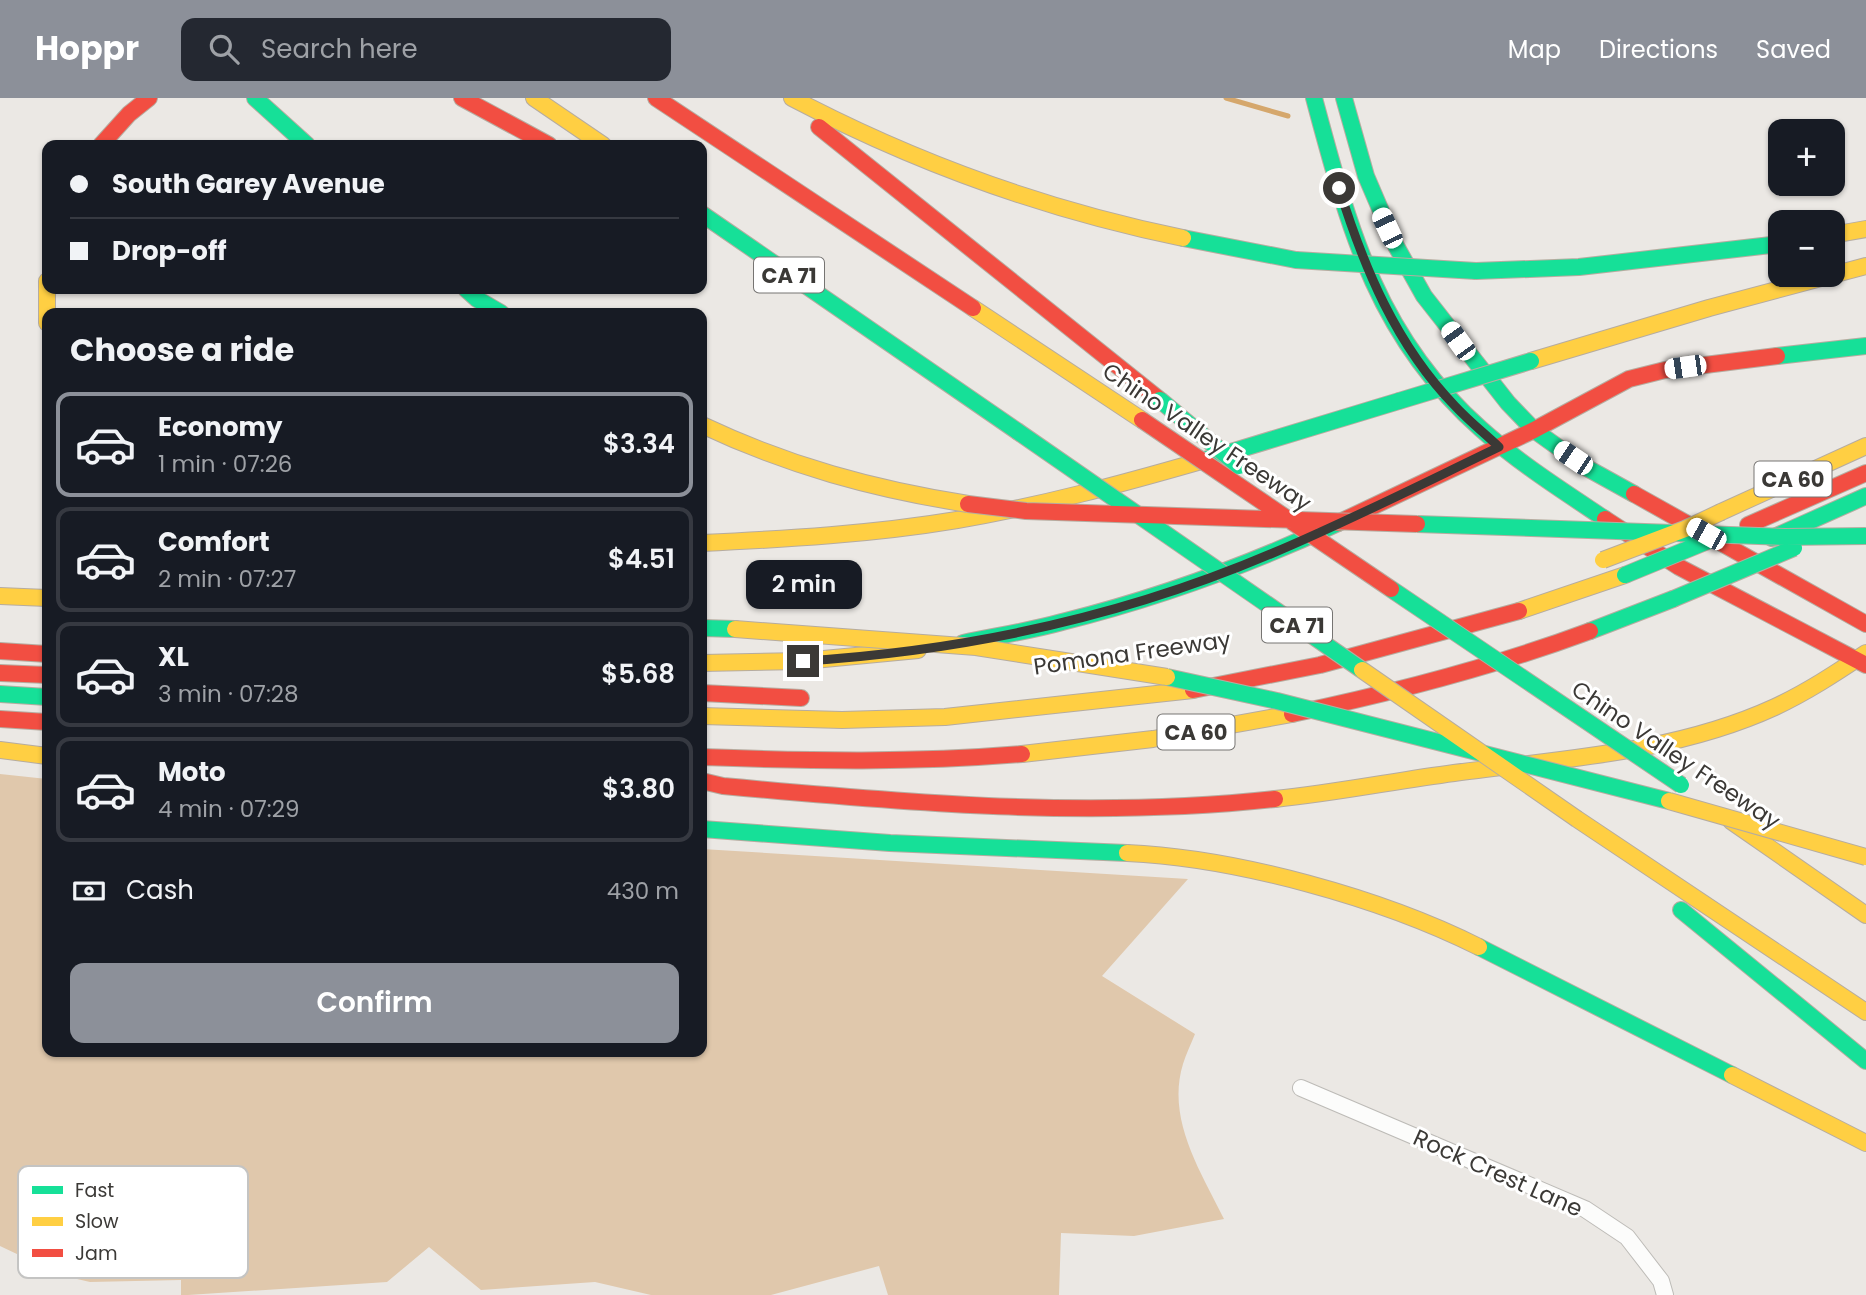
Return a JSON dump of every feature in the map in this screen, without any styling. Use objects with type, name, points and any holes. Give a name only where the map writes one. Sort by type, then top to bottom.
[{"type":"main road","points":[[106,140],[129,114],[149,98]]},
{"type":"main road","points":[[255,98],[302,140]]},
{"type":"main road","points":[[462,98],[540,140]]},
{"type":"main road","points":[[534,98],[596,140]]},
{"type":"main road","name":"Chino Valley Freeway","points":[[656,98],[1142,420],[1681,785],[1866,915]]},
{"type":"main road","points":[[783,98],[1160,400],[1278,498],[1330,548]]},
{"type":"main road","points":[[792,98],[855,131],[979,183],[1137,229],[1296,260],[1476,271],[1591,265],[1768,245]]},
{"type":"main road","points":[[1314,98],[1358,246],[1377,292],[1394,326],[1418,362],[1454,406],[1499,447],[1679,566],[1863,659]]},
{"type":"main road","points":[[1344,98],[1378,210],[1401,256],[1424,296],[1458,341],[1508,403],[1534,430],[1587,468],[1866,624]]},
{"type":"main road","name":"CA 71","points":[[707,217],[1627,855],[1866,1012]]},
{"type":"main road","points":[[1845,233],[1866,229]]},
{"type":"main road","points":[[707,237],[877,335]]},
{"type":"main road","points":[[707,543],[850,534],[936,523],[1037,504],[1142,478],[1709,308],[1866,266]]},
{"type":"main road","points":[[472,294],[493,308]]},
{"type":"main road","points":[[707,663],[862,657],[986,639],[1060,624],[1183,587],[1272,554],[1534,430],[1599,393],[1646,374],[1704,364],[1866,346]]},
{"type":"main road","points":[[707,427],[808,469],[960,504],[1026,511],[1785,537],[1866,536]]},
{"type":"main road","name":"CA 60","points":[[1584,568],[1685,528],[1866,446]]},
{"type":"main road","points":[[707,716],[842,720],[945,717],[1177,693],[1320,665],[1494,619],[1625,575],[1866,473]]},
{"type":"main road","points":[[1677,579],[1866,496]]},
{"type":"main road","name":"CA 60","points":[[707,757],[827,761],[996,756],[1097,747],[1320,708],[1448,676],[1589,632],[1854,521]]},
{"type":"main road","points":[[0,596],[42,598]]},
{"type":"main road","points":[[1416,621],[1452,611]]},
{"type":"main road","points":[[707,628],[975,647],[1148,673],[1277,701],[1676,803],[1866,857]]},
{"type":"main road","points":[[1304,648],[1342,639]]},
{"type":"main road","points":[[1460,652],[1499,642]]},
{"type":"main road","points":[[0,651],[42,654]]},
{"type":"main road","points":[[707,782],[723,786],[933,805],[1044,810],[1184,806],[1296,796],[1584,757],[1693,737],[1787,702],[1863,659]]},
{"type":"main road","name":"Pomona Freeway","points":[[1096,683],[1206,668]]},
{"type":"main road","points":[[1345,684],[1396,670]]},
{"type":"main road","points":[[0,673],[42,676]]},
{"type":"main road","points":[[1231,708],[1307,692]]},
{"type":"main road","points":[[707,693],[817,699]]},
{"type":"main road","points":[[0,694],[42,697]]},
{"type":"main road","points":[[0,719],[42,722]]},
{"type":"main road","points":[[0,750],[42,755]]},
{"type":"main road","points":[[707,829],[890,843],[1153,854],[1210,862],[1284,878],[1378,905],[1469,942],[1866,1143]]},
{"type":"main road","points":[[1627,855],[1687,915],[1866,1061]]},
{"type":"street","name":"Rock Crest Lane","points":[[1300,1088],[1585,1209],[1627,1237],[1661,1281],[1665,1295]]},
{"type":"shaded area","points":[[0,774],[42,778],[42,1057],[707,1057],[707,849],[1188,879],[1102,976],[1195,1034],[1183,1064],[1179,1085],[1182,1125],[1196,1164],[1224,1219],[1134,1236],[1061,1233],[1059,1295],[888,1295],[879,1266],[771,1295],[651,1295],[595,1282],[481,1290],[429,1247],[387,1282],[181,1295],[181,1280],[90,1282],[73,1278],[248,1278],[248,1166],[18,1166],[18,1255],[0,1246]]},
{"type":"waterway","points":[[1226,98],[1288,116]]},
{"type":"traffic: fast","points":[[255,98],[301,140]]},
{"type":"traffic: fast","points":[[1314,98],[1340,191],[1371,277],[1391,318],[1416,356],[1445,393],[1481,429],[1510,453],[1605,519]]},
{"type":"traffic: fast","points":[[1344,98],[1366,176],[1396,246],[1424,296],[1508,403],[1534,430],[1587,468],[1634,494]]},
{"type":"traffic: fast","points":[[707,217],[1017,431]]},
{"type":"traffic: fast","points":[[1183,238],[1296,260]]},
{"type":"traffic: fast","points":[[1476,271],[1579,267],[1768,245]]},
{"type":"traffic: fast","points":[[1296,260],[1476,271]]},
{"type":"traffic: fast","points":[[472,294],[492,308]]},
{"type":"traffic: fast","points":[[1777,356],[1866,346]]},
{"type":"traffic: fast","points":[[1399,401],[1531,361]]},
{"type":"traffic: fast","points":[[1160,400],[1239,466]]},
{"type":"traffic: fast","points":[[1201,461],[1399,401]]},
{"type":"traffic: fast","points":[[1017,431],[1362,670]]},
{"type":"traffic: fast","points":[[1772,538],[1866,496]]},
{"type":"traffic: fast","points":[[963,643],[1098,613],[1168,591],[1271,553],[1338,523]]},
{"type":"traffic: fast","points":[[1417,524],[1785,537],[1866,536]]},
{"type":"traffic: fast","points":[[1625,575],[1715,538]]},
{"type":"traffic: fast","points":[[1673,599],[1794,548]]},
{"type":"traffic: fast","points":[[1391,589],[1681,785]]},
{"type":"traffic: fast","points":[[1590,631],[1673,599]]},
{"type":"traffic: fast","points":[[707,628],[735,629]]},
{"type":"traffic: fast","points":[[1167,677],[1277,701],[1669,801]]},
{"type":"traffic: fast","points":[[0,694],[42,697]]},
{"type":"traffic: fast","points":[[707,829],[890,843],[1127,853]]},
{"type":"traffic: fast","points":[[1681,910],[1866,1061]]},
{"type":"traffic: fast","points":[[1479,947],[1732,1075]]},
{"type":"traffic: slow","points":[[534,98],[596,140]]},
{"type":"traffic: slow","points":[[792,98],[886,143],[983,182],[1032,199],[1132,227],[1183,238]]},
{"type":"traffic: slow","points":[[1845,233],[1866,229]]},
{"type":"traffic: slow","points":[[1531,361],[1709,308],[1866,266]]},
{"type":"traffic: slow","points":[[47,294],[47,308]]},
{"type":"traffic: slow","points":[[973,308],[1142,420]]},
{"type":"traffic: slow","points":[[707,427],[767,453],[832,474],[899,491],[968,504]]},
{"type":"traffic: slow","points":[[1721,512],[1866,446]]},
{"type":"traffic: slow","points":[[707,543],[798,538],[957,520],[1080,494],[1201,461]]},
{"type":"traffic: slow","points":[[1603,560],[1685,529],[1721,512]]},
{"type":"traffic: slow","points":[[1519,611],[1625,575]]},
{"type":"traffic: slow","points":[[0,596],[42,598]]},
{"type":"traffic: slow","points":[[735,629],[976,647],[1167,677]]},
{"type":"traffic: slow","points":[[707,663],[803,661],[918,650]]},
{"type":"traffic: slow","points":[[1275,799],[1617,752],[1698,735],[1775,707],[1810,689],[1866,653]]},
{"type":"traffic: slow","points":[[1362,670],[1577,819]]},
{"type":"traffic: slow","points":[[707,716],[842,720],[945,717],[1193,690]]},
{"type":"traffic: slow","points":[[1022,754],[1153,739],[1292,714]]},
{"type":"traffic: slow","points":[[0,750],[42,755]]},
{"type":"traffic: slow","points":[[1669,801],[1866,857]]},
{"type":"traffic: slow","points":[[1577,819],[1866,1012]]},
{"type":"traffic: slow","points":[[1731,821],[1866,915]]},
{"type":"traffic: slow","points":[[1127,853],[1215,863],[1308,884],[1398,912],[1479,947]]},
{"type":"traffic: slow","points":[[1732,1075],[1866,1143]]},
{"type":"traffic: jam","points":[[106,140],[129,114],[149,98]]},
{"type":"traffic: jam","points":[[462,98],[540,140]]},
{"type":"traffic: jam","points":[[656,98],[973,308]]},
{"type":"traffic: jam","points":[[819,127],[1160,400]]},
{"type":"traffic: jam","points":[[1338,523],[1534,430],[1629,379],[1665,370],[1777,356]]},
{"type":"traffic: jam","points":[[1142,420],[1391,589]]},
{"type":"traffic: jam","points":[[1748,525],[1866,473]]},
{"type":"traffic: jam","points":[[1634,494],[1866,624]]},
{"type":"traffic: jam","points":[[968,504],[1026,511],[1417,524]]},
{"type":"traffic: jam","points":[[1605,519],[1679,567],[1866,665]]},
{"type":"traffic: jam","points":[[1193,690],[1320,665],[1519,611]]},
{"type":"traffic: jam","points":[[1292,714],[1442,678],[1590,631]]},
{"type":"traffic: jam","points":[[0,651],[42,654]]},
{"type":"traffic: jam","points":[[0,673],[42,675]]},
{"type":"traffic: jam","points":[[707,693],[801,698]]},
{"type":"traffic: jam","points":[[0,719],[42,722]]},
{"type":"traffic: jam","points":[[707,757],[862,760],[1022,754]]},
{"type":"traffic: jam","points":[[707,782],[792,792],[999,806],[1137,808],[1275,799]]},
{"type":"route","points":[[803,661],[906,652],[1000,637],[1060,624],[1130,604],[1272,554],[1499,447],[1454,406],[1418,362],[1394,326],[1358,246],[1339,188]]}]
